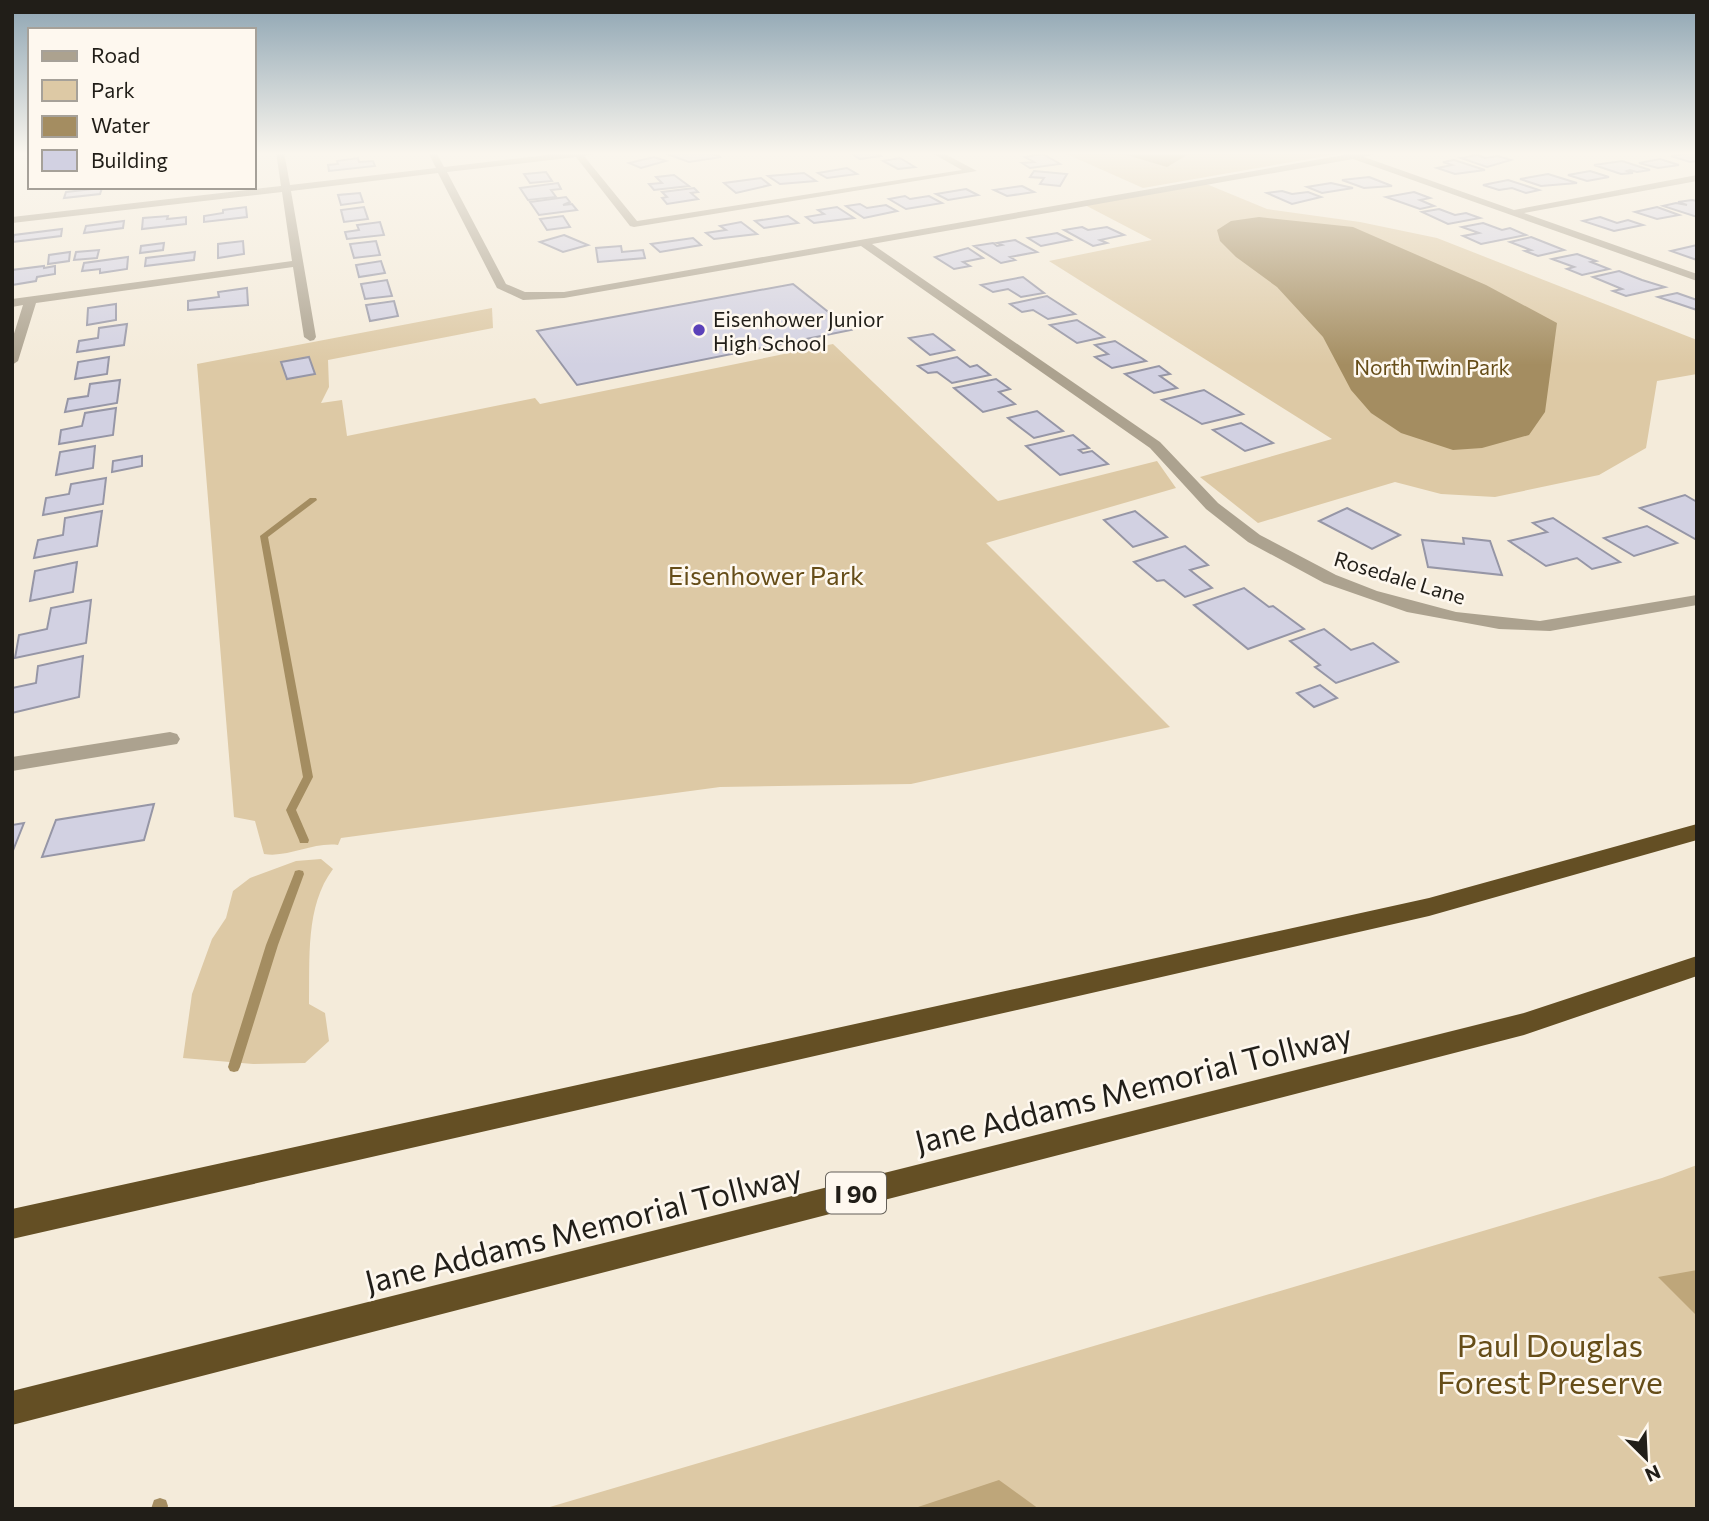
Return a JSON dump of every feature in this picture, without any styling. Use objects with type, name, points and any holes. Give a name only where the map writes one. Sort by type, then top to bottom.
[{"type":"highway","points":[[12,1224],[1429,907],[1697,832]]},
{"type":"highway","name":"Jane Addams Memorial Tollway","points":[[12,1408],[1524,1024],[1697,966]]},
{"type":"street","points":[[294,223],[310,337]]},
{"type":"street","points":[[468,223],[501,286],[523,296],[564,295],[977,223]]},
{"type":"street","points":[[1542,223],[1697,278]]},
{"type":"street","name":"Rosedale Lane","points":[[864,243],[1158,447],[1219,513],[1312,571],[1388,599],[1482,622],[1542,626],[1633,614],[1697,600]]},
{"type":"street","points":[[12,303],[300,263]]},
{"type":"street","points":[[12,360],[31,299]]},
{"type":"street","points":[[12,764],[170,739]]},
{"type":"green space","name":"North Twin Park","points":[[1119,223],[1365,223],[1437,238],[1697,340],[1697,374],[1657,381],[1646,448],[1599,475],[1495,497],[1441,494],[1395,482],[1258,523],[1200,477],[1332,439],[1049,261],[1152,240]]},
{"type":"green space","name":"Eisenhower Park","points":[[492,308],[493,328],[328,360],[329,387],[321,403],[342,400],[347,436],[535,398],[540,404],[833,344],[998,501],[1157,461],[1176,488],[986,543],[1170,727],[911,784],[720,787],[341,838],[338,845],[282,854],[264,854],[255,821],[234,817],[197,364]]},
{"type":"green space","points":[[321,859],[333,869],[324,884],[313,916],[309,1004],[325,1013],[329,1041],[305,1063],[253,1064],[183,1058],[192,994],[212,939],[226,918],[233,891],[250,878],[296,861]]},
{"type":"green space","name":"Paul Douglas Forest Preserve","points":[[1697,1165],[1697,1509],[543,1509],[1662,1178]]},
{"type":"shaded area","points":[[1697,1270],[1697,1316],[1658,1277]]},
{"type":"shaded area","points":[[999,1480],[1039,1509],[912,1509]]},
{"type":"water","points":[[1228,223],[1315,223],[1353,227],[1486,285],[1557,323],[1545,412],[1529,435],[1482,448],[1453,450],[1401,433],[1371,413],[1351,390],[1323,337],[1277,287],[1236,257],[1220,241],[1217,230]]},
{"type":"building","points":[[124,223],[123,228],[84,233],[86,226]]},
{"type":"building","points":[[143,223],[186,223],[186,224],[142,229]]},
{"type":"building","points":[[380,223],[384,235],[347,239],[345,232],[359,230],[357,225]]},
{"type":"building","points":[[543,223],[567,223],[570,227],[547,230]]},
{"type":"building","points":[[742,223],[757,234],[714,239],[706,233],[726,230],[720,226]]},
{"type":"building","points":[[758,223],[798,223],[764,228]]},
{"type":"building","points":[[1483,223],[1502,230],[1510,228],[1526,235],[1481,244],[1463,236],[1479,233],[1462,227]]},
{"type":"building","points":[[1589,223],[1643,225],[1614,231]]},
{"type":"building","points":[[1082,227],[1088,230],[1107,227],[1124,235],[1100,240],[1107,243],[1093,246],[1064,230]]},
{"type":"building","points":[[62,229],[61,236],[12,242],[14,235]]},
{"type":"building","points":[[1057,233],[1071,240],[1041,246],[1028,238]]},
{"type":"building","points":[[564,235],[588,245],[563,252],[540,242]]},
{"type":"building","points":[[1531,237],[1564,250],[1538,256],[1525,251],[1531,250],[1510,242]]},
{"type":"building","points":[[693,238],[701,245],[660,252],[651,244]]},
{"type":"building","points":[[1015,240],[1037,252],[1010,257],[1015,260],[1001,263],[974,246],[993,243],[997,246],[1002,245],[997,243]]},
{"type":"building","points":[[243,241],[244,254],[218,258],[218,244]]},
{"type":"building","points":[[376,241],[380,255],[354,258],[350,244]]},
{"type":"building","points":[[164,243],[163,250],[140,253],[141,246]]},
{"type":"building","points":[[1697,245],[1697,260],[1671,251]]},
{"type":"building","points":[[621,246],[622,252],[643,250],[645,258],[598,262],[596,248]]},
{"type":"building","points":[[968,248],[983,258],[963,262],[970,266],[954,269],[935,257]]},
{"type":"building","points":[[99,250],[97,258],[74,260],[76,252]]},
{"type":"building","points":[[70,252],[69,261],[48,264],[49,255]]},
{"type":"building","points":[[195,252],[194,260],[145,266],[146,258]]},
{"type":"building","points":[[1577,254],[1609,269],[1582,275],[1567,269],[1574,267],[1552,259]]},
{"type":"building","points":[[128,257],[127,269],[100,273],[100,269],[82,271],[84,263]]},
{"type":"building","points":[[381,261],[385,273],[359,277],[356,265]]},
{"type":"building","points":[[55,266],[55,274],[12,285],[12,270]]},
{"type":"building","points":[[1619,271],[1665,287],[1626,296],[1613,291],[1622,289],[1593,277]]},
{"type":"building","points":[[1023,277],[1044,293],[1021,297],[1008,289],[993,292],[981,285]]},
{"type":"building","points":[[387,280],[392,296],[365,299],[361,284]]},
{"type":"building","points":[[793,284],[851,330],[577,385],[537,331]]},
{"type":"building","points":[[247,288],[248,305],[188,310],[188,301],[219,297],[218,292]]},
{"type":"building","points":[[1677,293],[1697,300],[1697,310],[1658,297]]},
{"type":"building","points":[[1047,296],[1075,314],[1048,319],[1033,310],[1022,312],[1010,304]]},
{"type":"building","points":[[394,301],[398,316],[370,321],[366,305]]},
{"type":"building","points":[[116,304],[116,320],[87,325],[88,308]]},
{"type":"building","points":[[1077,320],[1104,337],[1077,343],[1050,325]]},
{"type":"building","points":[[127,324],[124,345],[77,352],[79,341],[98,338],[99,328]]},
{"type":"building","points":[[933,334],[954,350],[930,355],[909,338]]},
{"type":"building","points":[[1115,341],[1146,361],[1112,368],[1095,357],[1108,354],[1095,345]]},
{"type":"building","points":[[109,357],[107,374],[75,379],[78,362]]},
{"type":"building","points":[[309,357],[315,374],[287,379],[281,362]]},
{"type":"building","points":[[957,357],[970,367],[977,365],[990,375],[952,383],[937,372],[928,373],[918,366]]},
{"type":"building","points":[[1159,366],[1170,374],[1160,376],[1177,388],[1154,393],[1125,374]]},
{"type":"building","points":[[996,379],[1010,389],[999,392],[1015,404],[983,412],[954,388]]},
{"type":"building","points":[[120,380],[117,403],[65,412],[68,399],[88,396],[90,384]]},
{"type":"building","points":[[1204,390],[1243,414],[1202,424],[1162,400]]},
{"type":"building","points":[[116,408],[113,435],[59,444],[61,430],[82,426],[85,413]]},
{"type":"building","points":[[1037,411],[1063,431],[1034,438],[1008,418]]},
{"type":"building","points":[[1241,423],[1273,443],[1245,451],[1213,430]]},
{"type":"building","points":[[1073,435],[1089,448],[1079,450],[1083,453],[1092,451],[1108,464],[1060,475],[1026,446]]},
{"type":"building","points":[[95,446],[93,468],[56,475],[60,452]]},
{"type":"building","points":[[142,456],[142,466],[112,472],[113,461]]},
{"type":"building","points":[[106,478],[103,504],[43,515],[46,498],[69,494],[71,484]]},
{"type":"building","points":[[1685,495],[1697,502],[1697,540],[1640,508]]},
{"type":"building","points":[[1347,508],[1400,535],[1372,549],[1319,521]]},
{"type":"building","points":[[102,511],[97,546],[34,558],[38,540],[63,535],[65,518]]},
{"type":"building","points":[[1135,511],[1167,537],[1133,547],[1104,520]]},
{"type":"building","points":[[1553,518],[1620,562],[1592,569],[1577,558],[1546,566],[1509,541],[1547,532],[1533,523]]},
{"type":"building","points":[[1647,526],[1677,543],[1634,556],[1604,538]]},
{"type":"building","points":[[1463,538],[1490,541],[1502,575],[1428,567],[1422,540],[1464,544]]},
{"type":"building","points":[[1185,546],[1208,565],[1190,570],[1212,588],[1185,597],[1164,580],[1157,581],[1134,562]]},
{"type":"building","points":[[77,562],[73,592],[30,601],[35,571]]},
{"type":"building","points":[[1244,588],[1304,629],[1248,649],[1194,605]]},
{"type":"building","points":[[91,600],[86,643],[15,658],[19,635],[47,629],[51,608]]},
{"type":"building","points":[[1324,629],[1351,650],[1373,643],[1398,662],[1336,683],[1315,667],[1320,665],[1290,641]]},
{"type":"building","points":[[83,656],[79,697],[12,713],[12,688],[36,683],[38,666]]},
{"type":"building","points":[[1320,685],[1337,698],[1314,707],[1297,693]]},
{"type":"building","points":[[154,804],[144,840],[42,857],[56,820]]},
{"type":"building","points":[[24,823],[12,853],[12,825]]},
{"type":"waterway","points":[[304,840],[291,810],[308,777],[264,536],[313,500]]},
{"type":"waterway","points":[[234,1067],[272,945],[299,874]]},
{"type":"place","name":"Eisenhower Junior High School","points":[[699,330]]}]
